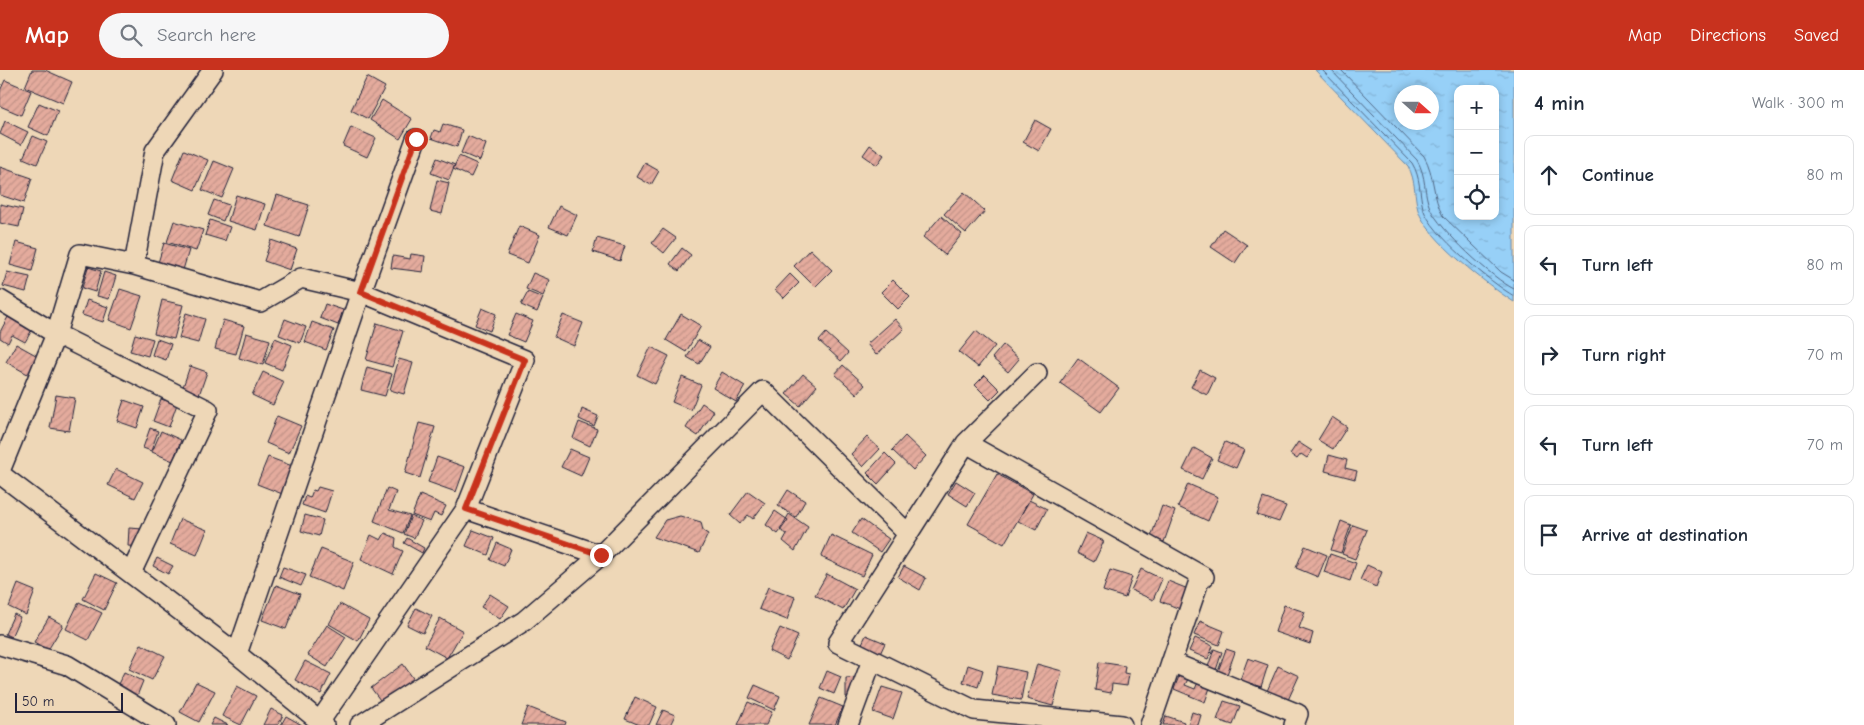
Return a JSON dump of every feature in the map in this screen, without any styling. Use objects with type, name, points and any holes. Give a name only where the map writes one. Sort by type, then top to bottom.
[{"type":"street","points":[[134,265],[155,152],[214,70]]},
{"type":"street","points":[[237,654],[361,292],[416,139]]},
{"type":"street","points":[[80,254],[134,265],[260,302],[301,278],[361,292],[525,360],[466,509],[318,722],[237,654],[0,473],[56,334],[80,254]]},
{"type":"street","points":[[0,300],[56,334],[208,410],[131,573]]},
{"type":"street","points":[[1037,373],[966,442],[838,643],[974,710],[1122,725]]},
{"type":"street","points":[[360,725],[524,621],[601,555],[763,391],[908,534]]},
{"type":"street","points":[[966,442],[1201,580],[1150,725]]},
{"type":"street","points":[[466,509],[601,555]]},
{"type":"street","points":[[0,645],[67,665],[166,725]]},
{"type":"street","points":[[848,725],[872,660]]},
{"type":"street","points":[[1171,662],[1298,714],[1294,725]]},
{"type":"water","points":[[1315,70],[1514,70],[1514,302],[1475,274],[1433,234],[1418,210],[1411,172],[1408,166]]},
{"type":"building","points":[[32,70],[45,70],[72,82],[63,103],[25,87]]},
{"type":"building","points":[[367,77],[385,87],[368,119],[351,110]]},
{"type":"building","points":[[5,80],[31,91],[21,115],[0,106],[0,91]]},
{"type":"building","points":[[382,100],[412,119],[400,139],[370,120]]},
{"type":"building","points":[[39,103],[58,111],[48,136],[28,127]]},
{"type":"building","points":[[1035,120],[1051,129],[1039,151],[1023,142]]},
{"type":"building","points":[[5,121],[28,132],[21,145],[0,134]]},
{"type":"building","points":[[443,124],[462,130],[457,147],[431,138],[434,130],[440,132]]},
{"type":"building","points":[[351,127],[376,138],[367,157],[343,146]]},
{"type":"building","points":[[33,136],[47,142],[37,164],[23,158]]},
{"type":"building","points":[[468,136],[486,144],[480,161],[461,153]]},
{"type":"building","points":[[870,145],[884,155],[877,165],[863,155]]},
{"type":"building","points":[[184,150],[208,160],[195,190],[172,180]]},
{"type":"building","points":[[459,156],[477,164],[471,177],[453,169]]},
{"type":"building","points":[[437,158],[455,165],[449,180],[431,173]]},
{"type":"building","points":[[214,161],[234,169],[222,198],[202,190]]},
{"type":"building","points":[[645,163],[659,171],[651,185],[637,177]]},
{"type":"building","points":[[0,167],[32,178],[24,203],[0,195]]},
{"type":"building","points":[[437,180],[449,183],[442,214],[430,211]]},
{"type":"building","points":[[964,192],[985,211],[966,233],[944,214]]},
{"type":"building","points":[[236,195],[265,204],[257,230],[228,221]]},
{"type":"building","points":[[277,195],[309,205],[299,237],[267,226]]},
{"type":"building","points":[[214,200],[229,205],[223,221],[208,215]]},
{"type":"building","points":[[0,204],[23,209],[19,227],[0,223]]},
{"type":"building","points":[[559,206],[577,215],[568,235],[549,227]]},
{"type":"building","points":[[941,216],[962,234],[945,255],[923,237]]},
{"type":"building","points":[[210,220],[230,227],[225,241],[205,235]]},
{"type":"building","points":[[174,221],[203,230],[196,251],[167,242]]},
{"type":"building","points":[[519,226],[540,235],[528,263],[507,255]]},
{"type":"building","points":[[663,229],[676,238],[664,253],[652,243]]},
{"type":"building","points":[[1223,229],[1247,245],[1235,263],[1211,247]]},
{"type":"building","points":[[597,238],[625,246],[620,261],[593,252]]},
{"type":"building","points":[[271,240],[297,249],[290,270],[264,261]]},
{"type":"building","points":[[16,242],[38,248],[32,271],[10,265]]},
{"type":"building","points":[[164,243],[189,250],[183,270],[158,263]]},
{"type":"building","points":[[682,248],[691,255],[679,271],[670,264]]},
{"type":"building","points":[[810,249],[832,270],[815,287],[794,266]]},
{"type":"building","points":[[411,254],[425,256],[423,272],[391,268],[393,256],[410,259]]},
{"type":"building","points":[[88,267],[101,271],[95,292],[82,288]]},
{"type":"building","points":[[7,272],[30,277],[26,292],[3,286]]},
{"type":"building","points":[[104,272],[116,276],[109,299],[97,296]]},
{"type":"building","points":[[533,273],[550,280],[543,296],[526,289]]},
{"type":"building","points":[[790,274],[799,283],[784,298],[775,290]]},
{"type":"building","points":[[893,280],[910,297],[898,309],[881,292]]},
{"type":"building","points":[[120,289],[142,296],[131,328],[109,320]]},
{"type":"building","points":[[528,292],[543,298],[537,312],[521,305]]},
{"type":"building","points":[[87,300],[108,307],[103,322],[82,315]]},
{"type":"building","points":[[162,300],[183,305],[174,339],[154,334]]},
{"type":"building","points":[[325,304],[343,310],[338,325],[320,318]]},
{"type":"building","points":[[482,308],[496,314],[490,331],[475,325]]},
{"type":"building","points":[[186,313],[205,319],[198,343],[179,338]]},
{"type":"building","points":[[516,314],[533,321],[524,342],[507,335]]},
{"type":"building","points":[[681,314],[701,326],[686,352],[666,340]]},
{"type":"building","points":[[563,315],[583,323],[574,346],[554,337]]},
{"type":"building","points":[[8,317],[32,330],[25,342],[12,335],[8,343],[0,338],[0,332]]},
{"type":"building","points":[[285,319],[306,327],[300,343],[279,335]]},
{"type":"building","points":[[895,319],[904,329],[876,355],[867,344]]},
{"type":"building","points":[[223,320],[244,326],[236,354],[215,349]]},
{"type":"building","points":[[312,322],[334,330],[326,350],[305,342]]},
{"type":"building","points":[[377,323],[403,331],[392,367],[366,360]]},
{"type":"building","points":[[976,331],[995,346],[978,367],[959,352]]},
{"type":"building","points":[[246,333],[270,340],[263,365],[239,358]]},
{"type":"building","points":[[826,333],[848,353],[841,361],[819,341]]},
{"type":"building","points":[[135,334],[153,339],[148,356],[130,351]]},
{"type":"building","points":[[275,338],[292,345],[282,370],[265,363]]},
{"type":"building","points":[[157,339],[171,344],[166,360],[152,355]]},
{"type":"building","points":[[698,340],[710,347],[699,364],[687,357]]},
{"type":"building","points":[[16,344],[43,359],[33,377],[6,362]]},
{"type":"building","points":[[1003,345],[1019,359],[1008,372],[992,358]]},
{"type":"building","points":[[651,347],[669,356],[655,384],[637,375]]},
{"type":"building","points":[[1078,358],[1119,388],[1101,412],[1060,383]]},
{"type":"building","points":[[399,359],[413,363],[404,394],[390,390]]},
{"type":"building","points":[[843,365],[865,385],[857,394],[835,374]]},
{"type":"building","points":[[190,366],[207,372],[198,398],[181,393]]},
{"type":"building","points":[[367,367],[392,374],[385,396],[361,390]]},
{"type":"building","points":[[1200,370],[1215,378],[1207,395],[1191,387]]},
{"type":"building","points":[[263,372],[284,382],[273,405],[252,395]]},
{"type":"building","points":[[722,372],[745,386],[736,402],[713,388]]},
{"type":"building","points":[[803,374],[817,386],[800,406],[786,394]]},
{"type":"building","points":[[985,375],[1000,390],[990,400],[975,385]]},
{"type":"building","points":[[682,377],[701,385],[691,410],[672,402]]},
{"type":"building","points":[[56,395],[75,398],[69,431],[50,428]]},
{"type":"building","points":[[161,399],[177,404],[169,427],[153,421]]},
{"type":"building","points":[[124,400],[144,407],[137,428],[117,421]]},
{"type":"building","points":[[702,403],[714,411],[698,436],[686,428]]},
{"type":"building","points":[[582,409],[598,416],[594,426],[579,419]]},
{"type":"building","points":[[277,416],[301,426],[289,453],[266,443]]},
{"type":"building","points":[[1332,417],[1347,427],[1333,449],[1318,440]]},
{"type":"building","points":[[579,422],[597,429],[590,446],[573,438]]},
{"type":"building","points":[[419,423],[435,427],[420,478],[405,473]]},
{"type":"building","points":[[150,428],[158,431],[151,451],[143,448]]},
{"type":"building","points":[[161,431],[181,440],[173,461],[152,452]]},
{"type":"building","points":[[905,436],[926,456],[913,470],[892,450]]},
{"type":"building","points":[[867,437],[880,449],[863,467],[851,454]]},
{"type":"building","points":[[1225,442],[1244,450],[1236,468],[1217,460]]},
{"type":"building","points":[[1298,442],[1312,451],[1307,458],[1301,454],[1297,459],[1290,454]]},
{"type":"building","points":[[1194,448],[1212,458],[1202,479],[1183,470]]},
{"type":"building","points":[[570,449],[589,457],[581,476],[561,467]]},
{"type":"building","points":[[885,453],[896,464],[878,484],[867,473]]},
{"type":"building","points":[[1329,455],[1347,460],[1345,468],[1357,471],[1355,479],[1325,471]]},
{"type":"building","points":[[268,457],[295,467],[285,495],[257,484]]},
{"type":"building","points":[[437,457],[465,467],[456,492],[428,482]]},
{"type":"building","points":[[116,469],[143,482],[135,498],[108,485]]},
{"type":"building","points":[[997,474],[1033,494],[1004,544],[968,524]]},
{"type":"building","points":[[956,481],[975,493],[967,506],[948,494]]},
{"type":"building","points":[[1188,484],[1218,497],[1208,521],[1178,507]]},
{"type":"building","points":[[318,487],[332,491],[325,513],[302,505],[305,496],[310,498],[313,490],[316,491]]},
{"type":"building","points":[[387,488],[396,492],[389,510],[410,516],[403,533],[374,521]]},
{"type":"building","points":[[788,490],[805,501],[796,517],[778,506]]},
{"type":"building","points":[[748,491],[765,503],[753,519],[748,515],[740,524],[730,515]]},
{"type":"building","points":[[420,495],[446,506],[441,516],[434,513],[430,522],[412,515]]},
{"type":"building","points":[[1263,498],[1286,506],[1279,522],[1257,515]]},
{"type":"building","points":[[1029,500],[1047,509],[1036,530],[1018,521]]},
{"type":"building","points":[[1162,506],[1175,511],[1164,542],[1151,537]]},
{"type":"building","points":[[775,511],[788,520],[778,534],[766,525]]},
{"type":"building","points":[[789,514],[808,527],[795,551],[783,541],[787,534],[780,530]]},
{"type":"building","points":[[305,515],[323,520],[319,536],[301,531]]},
{"type":"building","points":[[411,516],[422,521],[414,538],[404,534]]},
{"type":"building","points":[[680,516],[701,522],[703,531],[708,534],[699,553],[654,537],[665,520]]},
{"type":"building","points":[[180,519],[207,530],[197,555],[170,544]]},
{"type":"building","points":[[861,519],[889,539],[880,552],[852,533]]},
{"type":"building","points":[[1341,521],[1351,525],[1341,553],[1331,550]]},
{"type":"building","points":[[1353,525],[1367,530],[1355,559],[1342,554]]},
{"type":"building","points":[[129,528],[143,529],[143,547],[128,546]]},
{"type":"building","points":[[473,530],[494,538],[488,555],[466,546]]},
{"type":"building","points":[[385,533],[396,538],[395,547],[403,551],[393,574],[361,559],[371,535],[381,540]]},
{"type":"building","points":[[1086,533],[1104,541],[1094,562],[1077,553]]},
{"type":"building","points":[[831,535],[872,555],[862,576],[821,557]]},
{"type":"building","points":[[407,538],[424,548],[422,553],[404,543]]},
{"type":"building","points":[[497,543],[511,549],[504,566],[490,560]]},
{"type":"building","points":[[1305,546],[1327,555],[1318,577],[1296,568]]},
{"type":"building","points":[[321,549],[354,562],[343,591],[309,577]]},
{"type":"building","points":[[1330,554],[1356,563],[1350,581],[1324,572]]},
{"type":"building","points":[[157,558],[173,566],[168,574],[153,566]]},
{"type":"building","points":[[1367,565],[1382,572],[1376,587],[1360,580]]},
{"type":"building","points":[[904,566],[926,578],[920,590],[898,577]]},
{"type":"building","points":[[283,567],[306,575],[301,586],[279,577]]},
{"type":"building","points":[[1141,569],[1162,579],[1153,600],[1131,590]]},
{"type":"building","points":[[1110,570],[1132,577],[1125,598],[1103,591]]},
{"type":"building","points":[[96,573],[117,583],[104,610],[83,599]]},
{"type":"building","points":[[827,574],[855,589],[843,610],[815,595]]},
{"type":"building","points":[[1168,581],[1188,589],[1180,609],[1160,601]]},
{"type":"building","points":[[18,584],[35,591],[26,615],[9,607]]},
{"type":"building","points":[[276,585],[300,594],[286,629],[262,620]]},
{"type":"building","points":[[768,587],[795,597],[787,620],[759,609]]},
{"type":"building","points":[[490,594],[509,606],[500,619],[481,607]]},
{"type":"building","points":[[79,602],[102,613],[88,640],[66,629]]},
{"type":"building","points":[[340,604],[369,620],[358,641],[329,624]]},
{"type":"building","points":[[1284,605],[1305,612],[1299,628],[1313,633],[1310,644],[1275,632]]},
{"type":"building","points":[[416,608],[432,616],[423,633],[407,625]]},
{"type":"building","points":[[14,614],[20,617],[11,637],[5,634]]},
{"type":"building","points":[[49,617],[63,625],[48,650],[34,642]]},
{"type":"building","points":[[440,618],[463,631],[447,658],[425,646]]},
{"type":"building","points":[[1200,621],[1224,631],[1219,645],[1194,635]]},
{"type":"building","points":[[327,625],[346,637],[327,667],[308,655]]},
{"type":"building","points":[[780,628],[798,636],[787,660],[769,651]]},
{"type":"building","points":[[866,635],[885,643],[879,656],[860,648]]},
{"type":"building","points":[[1195,638],[1213,646],[1208,659],[1189,651]]},
{"type":"building","points":[[141,644],[165,656],[152,680],[129,669]]},
{"type":"building","points":[[1214,649],[1222,652],[1214,676],[1206,673]]},
{"type":"building","points":[[1226,649],[1235,652],[1225,680],[1216,677]]},
{"type":"building","points":[[1248,658],[1268,665],[1261,687],[1240,680]]},
{"type":"building","points":[[305,661],[331,674],[321,694],[295,680]]},
{"type":"building","points":[[1099,662],[1125,666],[1124,673],[1129,674],[1127,686],[1112,684],[1111,693],[1095,690]]},
{"type":"building","points":[[403,664],[415,681],[383,704],[371,688]]},
{"type":"building","points":[[1037,664],[1062,671],[1053,706],[1027,699]]},
{"type":"building","points":[[968,665],[983,670],[978,687],[963,682]]},
{"type":"building","points":[[998,666],[1026,672],[1021,700],[992,695]]},
{"type":"building","points":[[1278,666],[1299,676],[1288,700],[1267,691]]},
{"type":"building","points":[[827,671],[841,677],[834,694],[820,688]]},
{"type":"building","points":[[124,672],[143,681],[137,696],[117,686]]},
{"type":"building","points":[[1180,674],[1189,677],[1185,685],[1195,689],[1199,680],[1211,685],[1205,702],[1174,689]]},
{"type":"building","points":[[858,677],[858,697],[846,697],[846,678]]},
{"type":"building","points":[[196,682],[215,691],[199,722],[180,712]]},
{"type":"building","points":[[755,685],[780,696],[774,710],[749,698]]},
{"type":"building","points":[[237,686],[256,696],[241,725],[222,716]]},
{"type":"building","points":[[882,687],[902,693],[893,719],[873,712]]},
{"type":"building","points":[[635,697],[657,707],[649,725],[640,725],[625,719]]},
{"type":"building","points":[[821,698],[843,707],[835,725],[809,725]]},
{"type":"building","points":[[1224,701],[1240,706],[1233,725],[1217,720]]},
{"type":"building","points":[[748,702],[772,712],[766,725],[738,725]]},
{"type":"building","points":[[528,707],[566,722],[565,725],[521,725]]},
{"type":"building","points":[[271,709],[283,715],[278,725],[263,725]]},
{"type":"building","points":[[663,710],[675,715],[670,725],[656,725]]},
{"type":"building","points":[[1192,712],[1201,715],[1198,725],[1188,725]]},
{"type":"building","points":[[286,716],[302,725],[281,725]]},
{"type":"building","points":[[1166,716],[1184,722],[1183,725],[1163,725]]},
{"type":"building","points":[[214,718],[228,725],[210,725]]},
{"type":"route","points":[[416,139],[361,292],[525,360],[466,509],[601,555]]}]
